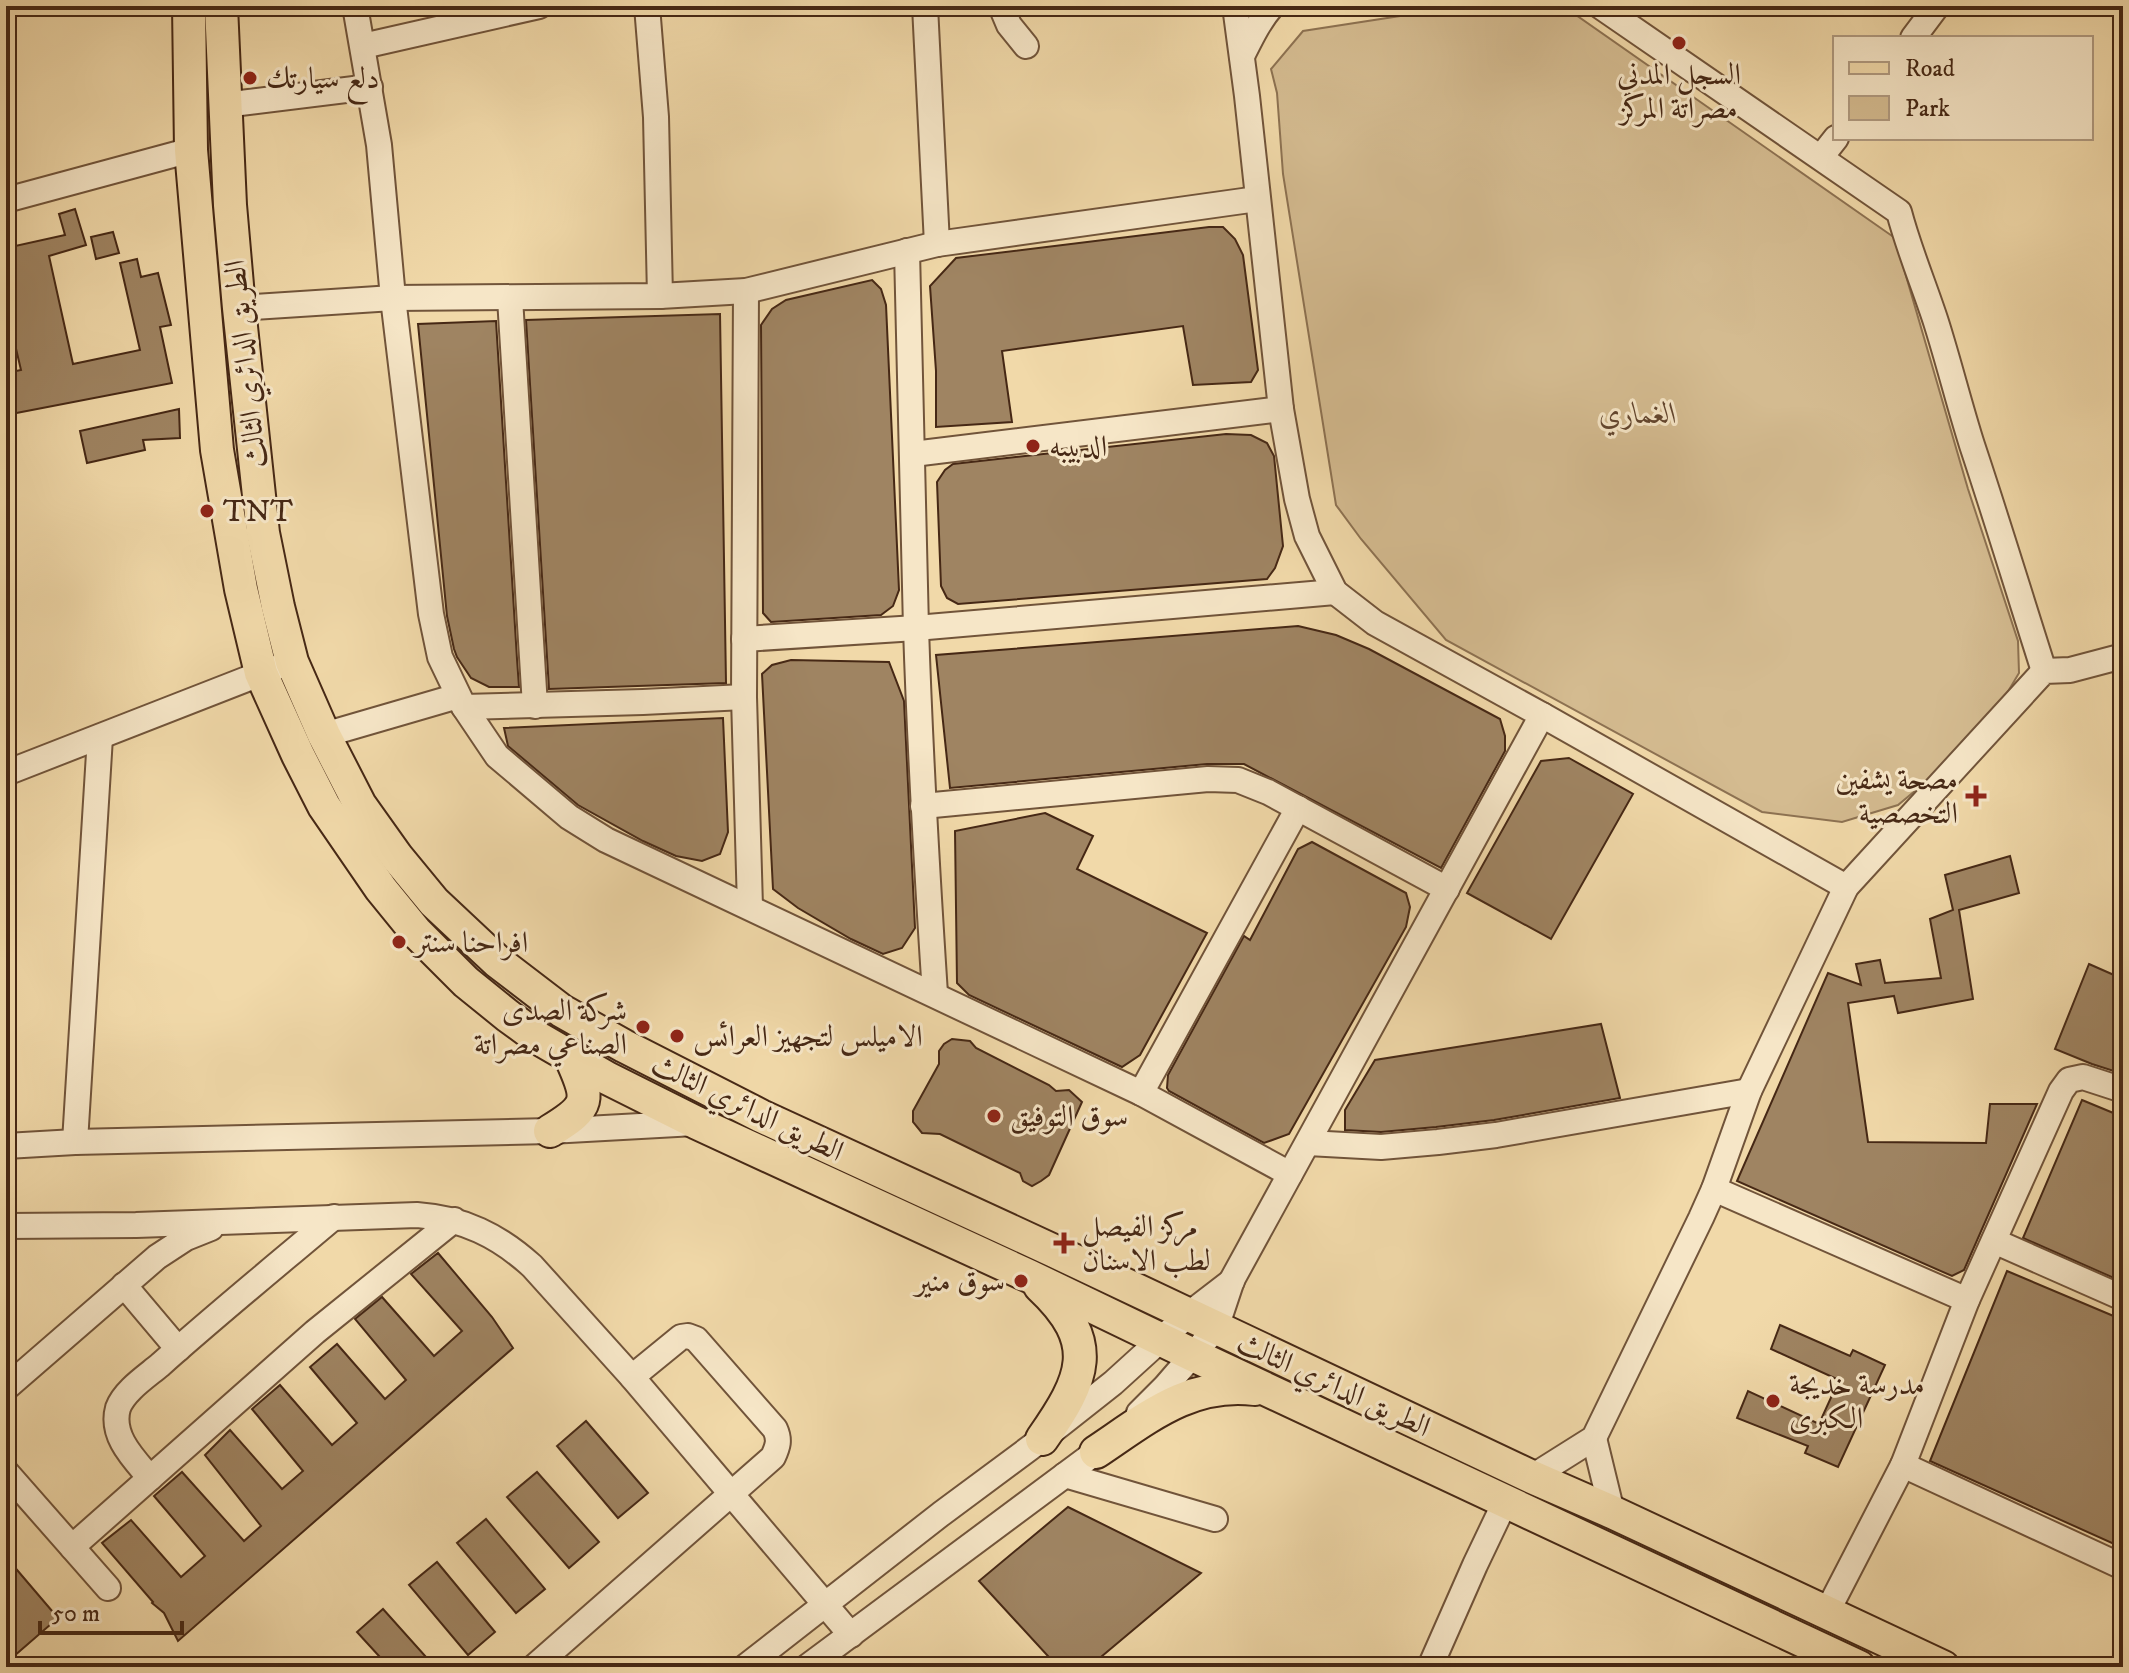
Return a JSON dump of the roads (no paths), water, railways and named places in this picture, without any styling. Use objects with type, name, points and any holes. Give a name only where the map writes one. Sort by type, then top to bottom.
[{"type":"main road","name":"الطريق الدائري الثالث","points":[[189,6],[191,150],[217,450],[241,589],[261,673],[324,806],[381,889],[416,932],[466,982],[538,1038],[697,1123],[1859,1667]]},
{"type":"main road","name":"الطريق الدائري الثالث","points":[[221,6],[224,105],[239,308],[263,533],[278,607],[292,662],[324,735],[360,805],[434,902],[498,962],[562,1011],[761,1116],[1943,1667]]},
{"type":"main road","points":[[550,1131],[576,1112],[584,1100],[583,1086],[571,1058]]},
{"type":"main road","points":[[1029,1276],[1065,1313],[1076,1331],[1080,1351],[1080,1370],[1074,1388],[1042,1439]]},
{"type":"main road","points":[[1096,1452],[1162,1408],[1189,1395],[1238,1386],[1270,1390]]},
{"type":"street","points":[[355,6],[379,145],[393,298],[431,614],[440,657],[461,702],[497,756],[569,817],[606,840],[1141,1093],[1290,1174]]},
{"type":"street","points":[[363,46],[539,6]]},
{"type":"street","points":[[647,6],[656,117],[660,296]]},
{"type":"street","points":[[925,6],[937,244]]},
{"type":"street","points":[[1001,6],[1009,25],[1026,46]]},
{"type":"street","points":[[1235,6],[1281,409],[1307,536],[1335,592],[1375,623],[1846,887]]},
{"type":"street","points":[[1241,59],[1253,33],[1272,6]]},
{"type":"street","points":[[1600,6],[1828,148],[1899,212],[2044,671]]},
{"type":"street","points":[[1914,36],[1937,6]]},
{"type":"street","points":[[224,105],[370,87]]},
{"type":"street","points":[[6,200],[191,150]]},
{"type":"street","points":[[239,308],[393,298],[660,296],[746,291],[937,244],[1257,199]]},
{"type":"street","points":[[907,251],[916,628],[935,994]]},
{"type":"street","points":[[746,291],[744,697],[750,907]]},
{"type":"street","points":[[510,298],[535,706]]},
{"type":"street","points":[[913,454],[1281,409]]},
{"type":"street","points":[[744,639],[916,628],[1335,592]]},
{"type":"street","points":[[1532,1477],[1594,1438],[1714,1189],[1749,1091],[1846,887],[2044,671],[2070,670],[2123,656]]},
{"type":"street","points":[[6,773],[292,662]]},
{"type":"street","points":[[324,735],[461,702],[535,706],[744,697]]},
{"type":"street","points":[[807,1667],[1096,1452],[1165,1387],[1193,1355],[1203,1321],[1232,1280],[1542,715]]},
{"type":"street","points":[[75,1142],[100,737]]},
{"type":"street","points":[[923,806],[1208,779],[1238,780],[1268,792],[1447,889]]},
{"type":"street","points":[[1141,1093],[1298,808]]},
{"type":"street","points":[[1827,1612],[1903,1465],[1967,1300],[2061,1091],[2069,1080],[2083,1077],[2123,1090]]},
{"type":"street","points":[[1308,1143],[1381,1147],[1438,1142],[1749,1091]]},
{"type":"street","points":[[6,1146],[550,1131],[697,1123]]},
{"type":"street","points":[[1714,1189],[1967,1300]]},
{"type":"street","points":[[393,1216],[415,1252]]},
{"type":"street","points":[[6,1226],[437,1216],[491,1235],[532,1266],[632,1377],[851,1635]]},
{"type":"street","points":[[150,1478],[122,1441],[118,1428],[119,1405],[178,1349],[334,1217]]},
{"type":"street","points":[[273,1219],[280,1238],[282,1261]]},
{"type":"street","points":[[6,1388],[172,1246],[199,1232],[237,1220]]},
{"type":"street","points":[[72,1547],[315,1332],[454,1220]]},
{"type":"street","points":[[136,1225],[150,1263]]},
{"type":"street","points":[[1994,1241],[2123,1298]]},
{"type":"street","points":[[124,1285],[178,1349]]},
{"type":"street","points":[[745,1667],[1042,1439],[1113,1383],[1162,1339],[1203,1321]]},
{"type":"street","points":[[534,1667],[773,1457],[778,1445],[779,1437],[775,1429],[700,1342],[688,1336],[681,1337],[632,1377]]},
{"type":"street","points":[[1594,1438],[1612,1512]]},
{"type":"street","points":[[1903,1465],[2123,1567]]},
{"type":"street","points":[[6,1472],[108,1588]]},
{"type":"street","points":[[1065,1475],[1215,1519]]},
{"type":"street","points":[[1430,1667],[1506,1500]]},
{"type":"place","name":"السجل المدني مصراتة المركز","points":[[1679,43]]},
{"type":"place","name":"دلع سيارتك","points":[[250,78]]},
{"type":"place","name":"الدبيبه","points":[[1033,446]]},
{"type":"place","name":"TNT","points":[[207,511]]},
{"type":"place","name":"مصحة يشفين التخصصية","points":[[1976,796]]},
{"type":"place","name":"افراحنا سنتر","points":[[399,942]]},
{"type":"place","name":"شركة الصدى الصناعي مصراتة","points":[[643,1027]]},
{"type":"place","name":"الاميلس لتجهيز العرائس","points":[[677,1036]]},
{"type":"place","name":"سوق التوفيق","points":[[994,1116]]},
{"type":"place","name":"مركز الفيصل لطب الاسنان","points":[[1064,1243]]},
{"type":"place","name":"سوق منير","points":[[1021,1281]]},
{"type":"place","name":"مدرسة خديجة الكبرى","points":[[1773,1401]]},
{"type":"park label","name":"الغماري","points":[[1638,413]]}]
